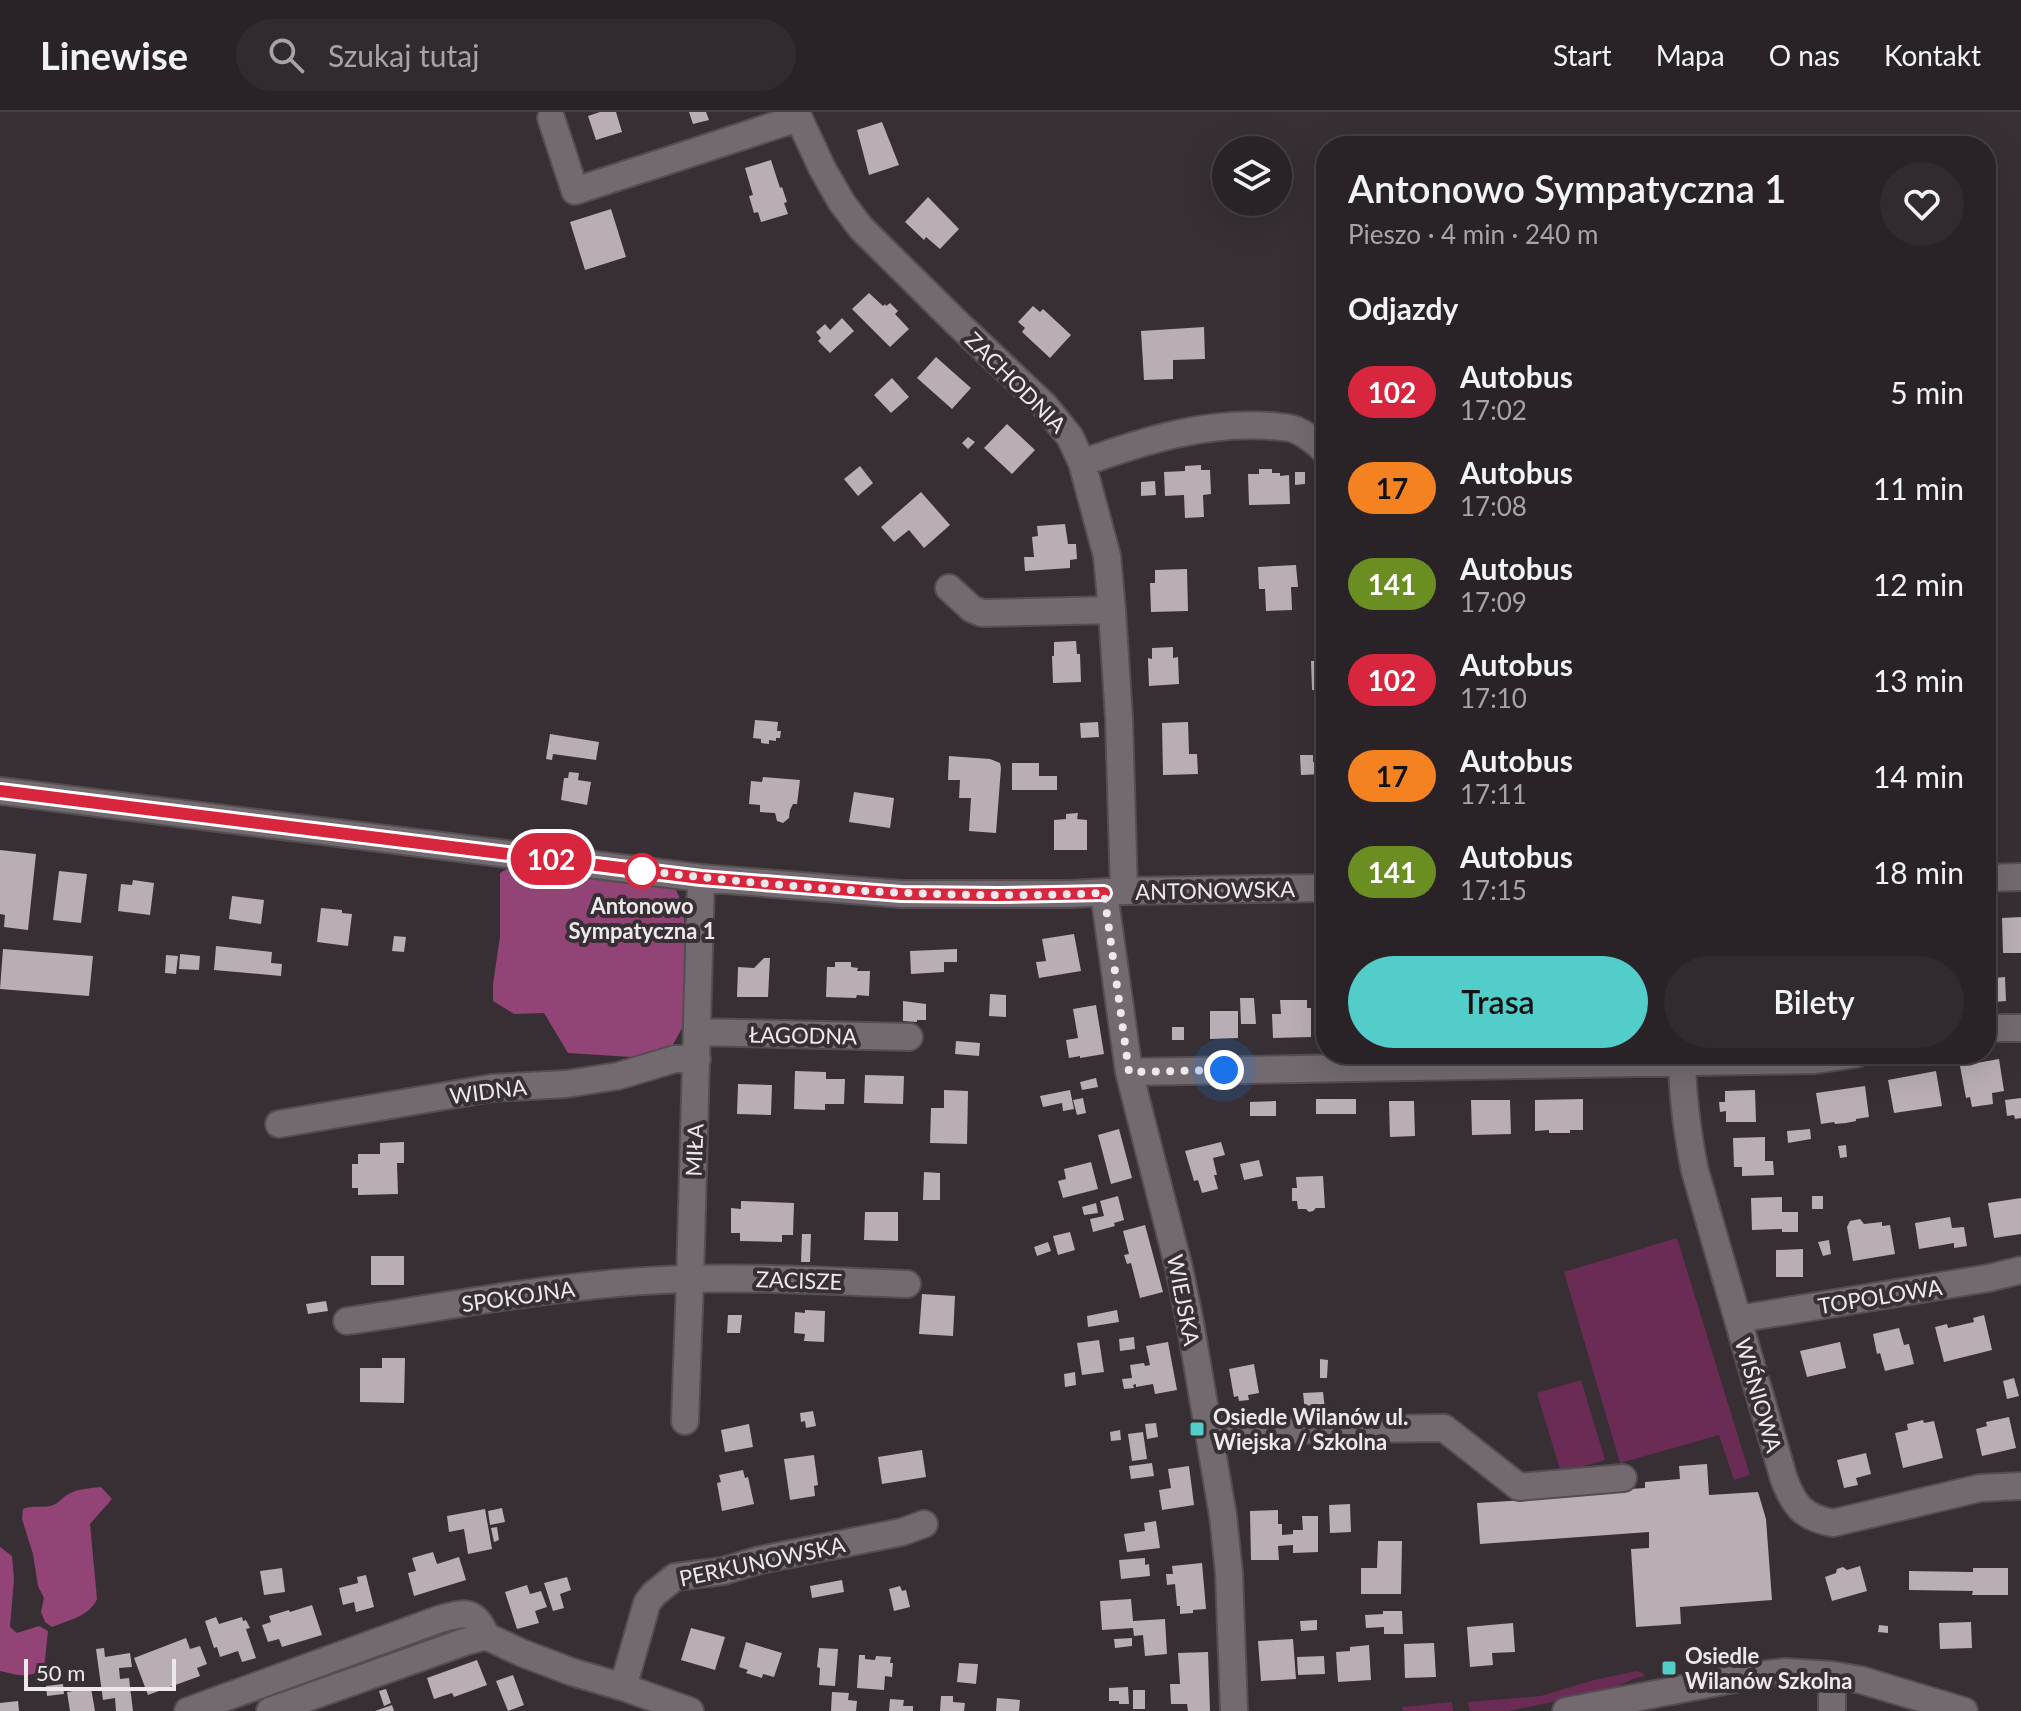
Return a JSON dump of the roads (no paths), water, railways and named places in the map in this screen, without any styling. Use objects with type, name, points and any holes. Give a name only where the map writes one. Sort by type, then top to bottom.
[{"type":"street","name":"ZACHODNIA","points":[[551,118],[575,191],[797,115],[828,180],[861,228],[1045,406],[1070,437],[1082,463],[1107,556],[1119,719],[1114,892]]},
{"type":"street","points":[[1082,463],[1137,443],[1201,429],[1256,425],[1293,428],[1316,443]]},
{"type":"street","points":[[949,588],[972,609],[982,613],[1112,610]]},
{"type":"street","name":"ANTONOWSKA","points":[[0,791],[701,878],[901,894],[1013,895],[1316,888]]},
{"type":"street","points":[[1996,878],[2021,877]]},
{"type":"street","name":"MIŁA","points":[[685,1421],[701,878]]},
{"type":"street","name":"WIEJSKA","points":[[1114,892],[1129,1072],[1179,1268],[1209,1431],[1228,1561],[1234,1711]]},
{"type":"street","points":[[1996,1028],[2021,1028]]},
{"type":"street","name":"ŁAGODNA","points":[[697,1032],[909,1037]]},
{"type":"street","name":"WIDNA","points":[[279,1124],[492,1088],[566,1084],[618,1076],[675,1059],[697,1059]]},
{"type":"street","points":[[1129,1072],[1445,1064]]},
{"type":"street","name":"WIŚNIOWA","points":[[1682,1064],[1688,1139],[1695,1171],[1784,1479],[1795,1503],[1805,1514],[1833,1523],[1980,1488],[2021,1486]]},
{"type":"street","name":"TOPOLOWA","points":[[1738,1319],[1989,1278],[2021,1270]]},
{"type":"street","name":"ZACISZE","points":[[690,1280],[724,1277],[907,1284]]},
{"type":"street","name":"SPOKOJNA","points":[[347,1321],[579,1287],[690,1280]]},
{"type":"street","points":[[1209,1431],[1444,1428],[1519,1487],[1623,1478]]},
{"type":"street","name":"PERKUNOWSKA","points":[[623,1687],[647,1603],[675,1577],[723,1571],[760,1560],[902,1532],[924,1524]]},
{"type":"street","points":[[188,1711],[449,1616],[468,1614],[478,1620],[486,1636],[522,1653],[683,1710]]},
{"type":"street","points":[[270,1711],[486,1636]]},
{"type":"street","points":[[1566,1711],[1785,1672],[1832,1675],[1881,1685],[1964,1711]]},
{"type":"street","points":[[1832,1675],[1832,1711]]},
{"type":"place","name":"Antonowo Sympatyczna 1","points":[[642,871]]},
{"type":"place","name":"Osiedle Wilanów ul. Wiejska / Szkolna","points":[[1197,1429]]},
{"type":"place","name":"Osiedle Wilanów Szkolna","points":[[1669,1668]]}]
